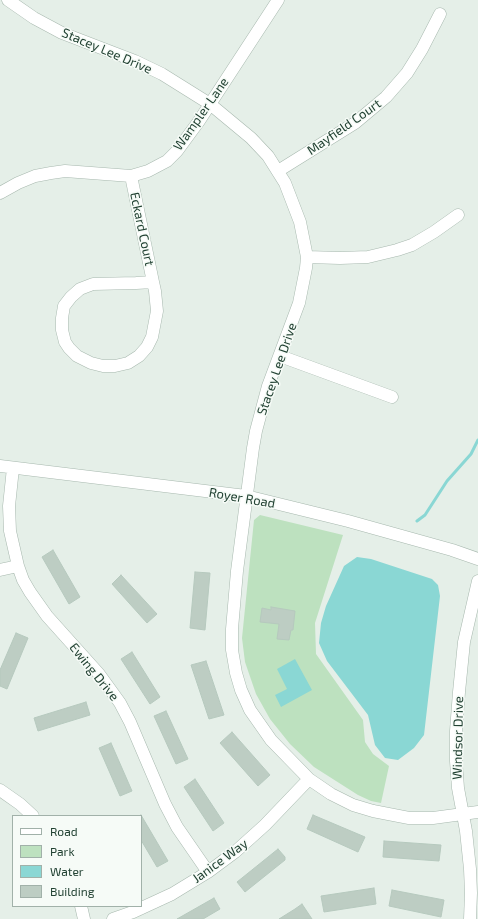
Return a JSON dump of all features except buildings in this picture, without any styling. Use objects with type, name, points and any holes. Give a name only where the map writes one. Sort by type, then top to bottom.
[{"type":"street","name":"Stacey Lee Drive","points":[[8,0],[34,18],[62,33],[135,61],[162,74],[210,104],[251,138],[268,156],[278,171],[290,193],[300,222],[306,256],[299,304],[268,386],[256,431],[246,496],[232,629],[232,650],[241,690],[250,710],[261,727],[290,761],[309,779],[331,794],[353,805],[373,811],[409,818],[433,818],[478,812]]},
{"type":"street","name":"Wampler Lane","points":[[0,193],[35,176],[65,171],[131,176],[148,171],[167,161],[184,141],[210,104],[278,0]]},
{"type":"street","name":"Mayfield Court","points":[[278,171],[355,123],[386,97],[407,73],[422,49],[440,14]]},
{"type":"street","name":"Eckard Court","points":[[131,176],[154,282],[157,311],[152,336],[147,347],[138,356],[128,363],[115,366],[103,366],[91,363],[78,356],[69,348],[65,342],[62,330],[62,318],[64,306],[71,296],[93,284],[154,282]]},
{"type":"street","points":[[306,256],[340,258],[368,257],[397,250],[412,245],[458,215]]},
{"type":"street","points":[[280,356],[392,397]]},
{"type":"street","name":"Royer Road","points":[[0,466],[246,496],[348,521],[478,559]]},
{"type":"street","name":"Ewing Drive","points":[[13,468],[9,506],[12,546],[18,566],[30,592],[47,616],[99,674],[120,703],[130,722],[165,804],[177,827],[208,872]]},
{"type":"street","points":[[0,570],[18,566]]},
{"type":"street","name":"Windsor Drive","points":[[470,919],[470,869],[458,788],[456,768],[456,731],[464,642],[478,581]]},
{"type":"street","name":"Janice Way","points":[[114,919],[172,894],[208,872],[235,852],[265,825],[309,779]]},
{"type":"street","points":[[0,790],[20,804],[32,815]]},
{"type":"street","points":[[81,907],[84,919]]},
{"type":"green space","points":[[260,515],[343,535],[315,623],[316,654],[363,720],[365,742],[373,754],[389,766],[381,803],[371,801],[358,795],[314,767],[290,744],[270,719],[256,694],[245,662],[242,638],[254,520]]},
{"type":"water","points":[[357,557],[371,559],[432,579],[438,585],[440,596],[424,735],[414,748],[398,760],[385,758],[375,745],[368,715],[327,661],[319,643],[321,623],[326,606],[344,566]]},
{"type":"water","points":[[295,659],[312,690],[281,707],[275,695],[287,689],[277,669]]},
{"type":"waterway","points":[[417,521],[425,515],[447,481],[471,454],[478,440]]}]
